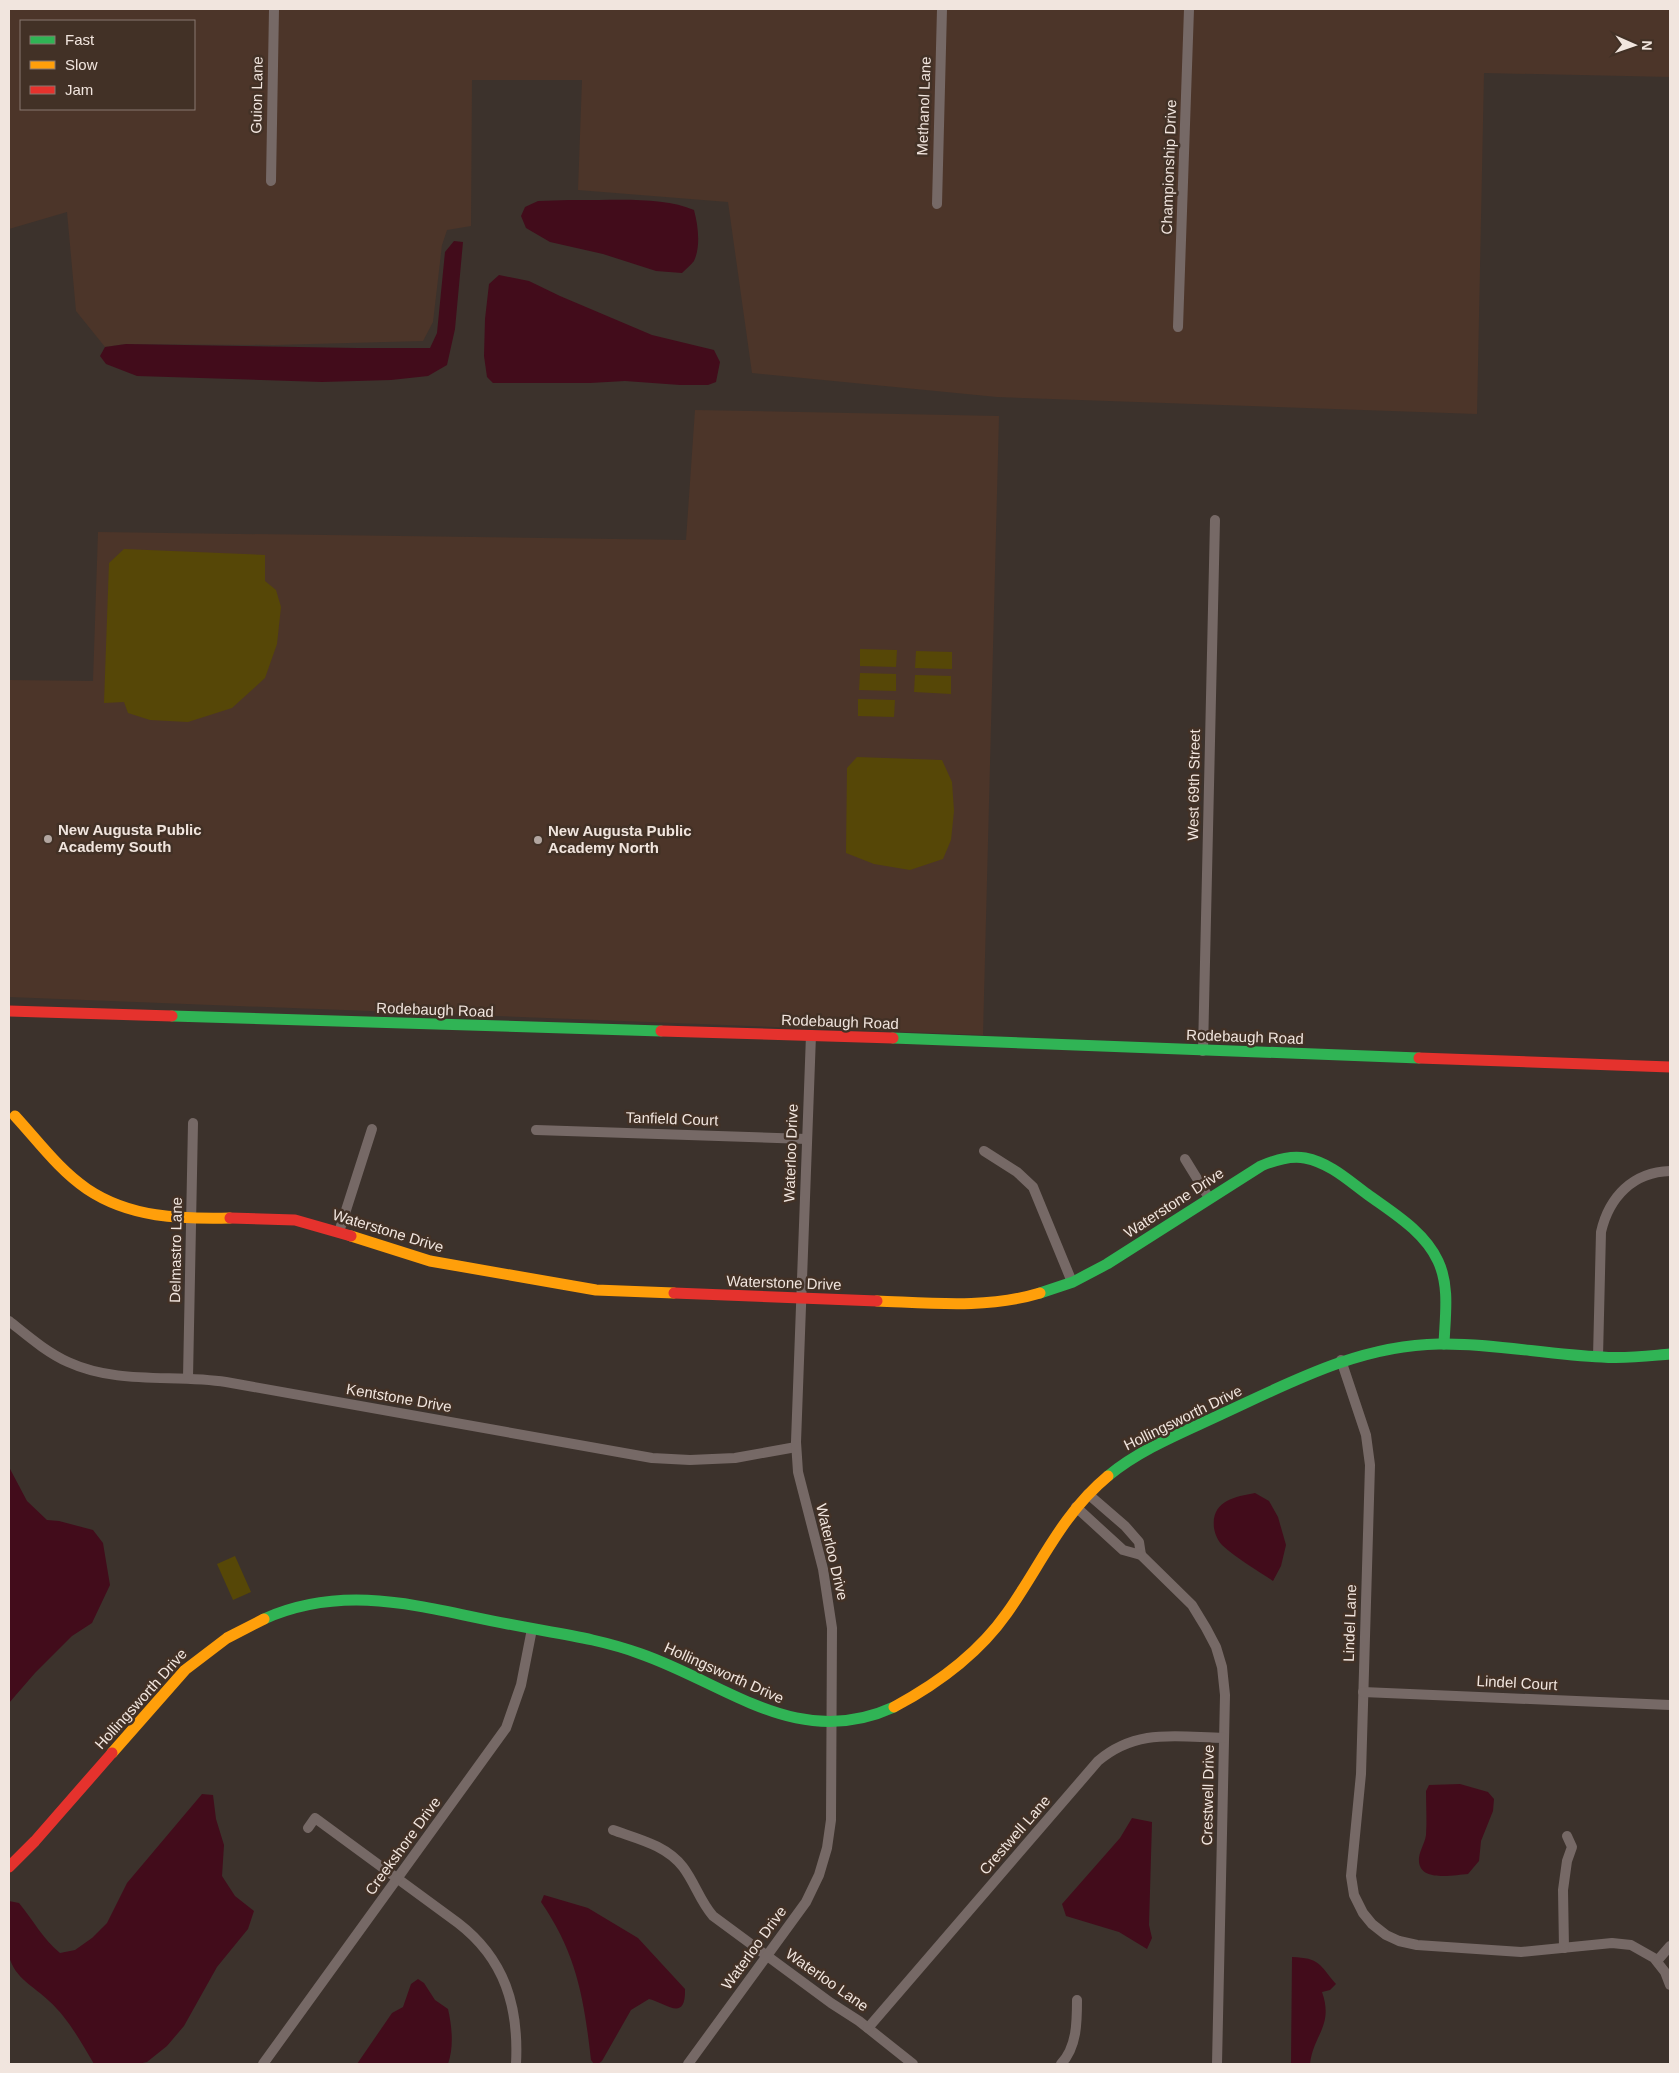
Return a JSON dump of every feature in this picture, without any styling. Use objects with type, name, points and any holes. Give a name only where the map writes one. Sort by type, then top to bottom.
[{"type":"street","name":"Guion Lane","points":[[271,181],[274,9]]},
{"type":"street","name":"Methanol Lane","points":[[936,204],[942,9]]},
{"type":"street","name":"Championship Drive","points":[[1178,327],[1189,9]]},
{"type":"street","name":"West 69th Street","points":[[1203,1051],[1215,520]]},
{"type":"street","name":"Rodebaugh Road","points":[[9,1011],[810,1035],[1670,1067]]},
{"type":"street","name":"Waterloo Drive","points":[[688,2064],[806,1902],[819,1875],[827,1848],[831,1820],[830,1722],[832,1639],[823,1569],[803,1494],[796,1447],[810,1035]]},
{"type":"street","name":"Waterstone Drive","points":[[15,1116],[77,1181],[101,1198],[142,1213],[192,1217],[290,1219],[310,1223],[430,1261],[596,1290],[981,1304],[1028,1297],[1072,1282],[1103,1267],[1261,1166],[1279,1159],[1304,1158],[1331,1167],[1416,1232],[1432,1250],[1442,1270],[1444,1286],[1444,1344]]},
{"type":"street","name":"Delmastro Lane","points":[[188,1378],[193,1123]]},
{"type":"street","points":[[339,1232],[372,1129]]},
{"type":"street","name":"Tanfield Court","points":[[536,1130],[807,1139]]},
{"type":"street","points":[[984,1151],[1017,1172],[1033,1187],[1072,1282]]},
{"type":"street","points":[[1185,1159],[1209,1198]]},
{"type":"street","points":[[1598,1357],[1601,1232],[1605,1217],[1615,1199],[1628,1185],[1646,1175],[1670,1171]]},
{"type":"street","name":"Kentstone Drive","points":[[9,1321],[55,1356],[87,1370],[125,1377],[188,1378],[226,1382],[652,1458],[690,1460],[735,1458],[796,1447]]},
{"type":"street","name":"Hollingsworth Drive","points":[[9,1867],[35,1841],[185,1670],[217,1643],[251,1623],[302,1605],[326,1601],[360,1599],[396,1602],[609,1644],[640,1653],[670,1665],[770,1712],[799,1720],[830,1722],[863,1719],[890,1710],[907,1701],[962,1663],[999,1625],[1058,1529],[1088,1494],[1111,1473],[1144,1452],[1306,1374],[1341,1360],[1396,1347],[1444,1344],[1598,1357],[1637,1357],[1670,1354]]},
{"type":"street","name":"Lindel Lane","points":[[1341,1360],[1366,1435],[1370,1465],[1361,1774],[1351,1876],[1353,1891],[1363,1913],[1372,1924],[1386,1935],[1408,1944],[1509,1951],[1564,1948]]},
{"type":"street","name":"Crestwell Drive","points":[[1088,1494],[1125,1526],[1139,1542],[1141,1555]]},
{"type":"street","name":"Crestwell Drive","points":[[1076,1507],[1123,1550],[1141,1555],[1189,1602],[1212,1637],[1220,1662],[1225,1687],[1217,2064]]},
{"type":"street","name":"Creekshore Drive","points":[[263,2064],[506,1728],[521,1685],[532,1629]]},
{"type":"street","name":"Lindel Court","points":[[1363,1692],[1670,1705]]},
{"type":"street","name":"Crestwell Lane","points":[[868,2028],[1107,1753],[1131,1741],[1150,1737],[1224,1738]]},
{"type":"street","points":[[308,1828],[316,1818],[463,1926],[480,1943],[494,1962],[503,1979],[513,2008],[517,2040],[516,2064]]},
{"type":"street","name":"Waterloo Lane","points":[[612,1830],[656,1846],[673,1856],[684,1868],[698,1897],[713,1916],[868,2028],[913,2064]]},
{"type":"street","points":[[1567,1836],[1572,1847],[1567,1861],[1563,1890],[1564,1948],[1624,1944],[1642,1950],[1657,1961],[1668,1977],[1670,1985]]},
{"type":"street","points":[[1657,1961],[1670,1946]]},
{"type":"street","points":[[1061,2064],[1073,2044],[1076,2028],[1077,2000]]},
{"type":"shaded area","points":[[9,9],[1670,9],[1670,77],[1484,73],[1477,414],[997,397],[752,373],[728,202],[578,190],[582,80],[472,80],[471,226],[447,230],[442,245],[433,322],[423,341],[274,345],[126,344],[105,347],[76,311],[67,212],[9,229]]},
{"type":"shaded area","points":[[538,201],[666,202],[694,210],[698,229],[698,249],[694,261],[682,273],[656,271],[603,254],[550,242],[526,228],[521,216],[525,207]]},
{"type":"shaded area","points":[[454,241],[463,242],[455,329],[447,365],[428,376],[391,380],[322,382],[137,376],[106,364],[100,356],[105,347],[126,344],[430,348],[437,333],[445,252]]},
{"type":"shaded area","points":[[499,275],[529,281],[652,335],[714,350],[720,362],[716,382],[708,385],[625,381],[493,383],[487,377],[484,356],[485,319],[489,284]]},
{"type":"shaded area","name":"New Augusta Public Academy North","points":[[695,410],[999,416],[983,1035],[9,997],[9,680],[93,681],[98,532],[686,540]]},
{"type":"shaded area","points":[[124,549],[265,555],[265,581],[276,590],[281,607],[277,644],[265,678],[232,708],[188,722],[150,720],[128,713],[124,702],[104,703],[109,563]]},
{"type":"shaded area","points":[[860,649],[897,650],[896,667],[860,666]]},
{"type":"shaded area","points":[[916,651],[952,652],[952,669],[915,668]]},
{"type":"shaded area","points":[[860,673],[896,674],[896,691],[859,690]]},
{"type":"shaded area","points":[[915,675],[951,676],[951,694],[914,692]]},
{"type":"shaded area","points":[[858,699],[895,700],[894,717],[858,716]]},
{"type":"shaded area","points":[[857,757],[942,760],[952,782],[954,811],[951,840],[943,859],[910,870],[874,864],[846,853],[847,768]]},
{"type":"shaded area","points":[[9,1467],[27,1501],[47,1520],[59,1521],[93,1530],[103,1543],[110,1585],[92,1623],[72,1636],[35,1673],[9,1703]]},
{"type":"shaded area","points":[[1255,1493],[1269,1501],[1278,1517],[1286,1545],[1281,1566],[1273,1581],[1222,1545],[1214,1530],[1214,1519],[1220,1506],[1239,1496]]},
{"type":"shaded area","points":[[235,1556],[251,1592],[233,1600],[217,1564]]},
{"type":"shaded area","points":[[1460,1784],[1488,1792],[1494,1799],[1493,1811],[1481,1841],[1479,1861],[1468,1874],[1432,1875],[1421,1868],[1419,1862],[1426,1835],[1426,1791],[1429,1785]]},
{"type":"shaded area","points":[[202,1794],[213,1795],[216,1819],[224,1845],[222,1876],[235,1896],[254,1911],[248,1929],[217,1967],[184,2026],[167,2046],[147,2062],[138,2064],[94,2064],[62,2015],[20,1976],[12,1964],[8,1943],[9,1901],[19,1903],[43,1936],[60,1953],[75,1950],[92,1938],[107,1923],[127,1883]]},
{"type":"shaded area","points":[[1132,1818],[1152,1822],[1149,1925],[1152,1938],[1147,1949],[1119,1932],[1066,1916],[1062,1904],[1120,1838]]},
{"type":"shaded area","points":[[544,1895],[588,1908],[638,1938],[685,1989],[684,1999],[679,2008],[668,2007],[649,1999],[631,2010],[602,2061],[598,2064],[594,2064],[591,2060],[582,1997],[571,1959],[553,1921],[541,1902]]},
{"type":"shaded area","points":[[1292,1957],[1308,1959],[1318,1963],[1336,1984],[1330,1990],[1322,1992],[1326,2014],[1310,2064],[1291,2064]]},
{"type":"shaded area","points":[[418,1979],[424,1983],[435,2000],[448,2009],[452,2036],[448,2064],[357,2064],[392,2013],[403,2007],[411,1984]]},
{"type":"traffic: fast","points":[[172,1016],[661,1031]]},
{"type":"traffic: fast","points":[[893,1038],[1419,1058]]},
{"type":"traffic: fast","points":[[1040,1293],[1073,1282],[1107,1264],[1261,1166],[1283,1159],[1299,1157],[1314,1160],[1338,1173],[1407,1223],[1432,1250],[1442,1271],[1444,1281],[1446,1302],[1444,1344]]},
{"type":"traffic: fast","points":[[1108,1476],[1135,1457],[1164,1441],[1302,1377],[1355,1358],[1382,1351],[1410,1346],[1460,1344],[1611,1358],[1670,1354]]},
{"type":"traffic: fast","points":[[264,1619],[295,1608],[325,1602],[356,1600],[416,1606],[575,1636],[625,1648],[673,1667],[734,1696],[794,1717],[826,1721],[859,1719],[894,1707]]},
{"type":"traffic: slow","points":[[15,1116],[67,1173],[103,1199],[120,1206],[156,1215],[230,1218]]},
{"type":"traffic: slow","points":[[351,1236],[430,1261],[596,1290],[674,1293]]},
{"type":"traffic: slow","points":[[877,1301],[959,1304],[1000,1301],[1040,1293]]},
{"type":"traffic: slow","points":[[894,1707],[941,1678],[984,1641],[1007,1613],[1064,1524],[1077,1507],[1108,1476]]},
{"type":"traffic: slow","points":[[112,1753],[185,1670],[227,1638],[264,1619]]},
{"type":"traffic: jam","points":[[9,1011],[172,1016]]},
{"type":"traffic: jam","points":[[661,1031],[893,1038]]},
{"type":"traffic: jam","points":[[1419,1058],[1670,1067]]},
{"type":"traffic: jam","points":[[230,1218],[295,1220],[351,1236]]},
{"type":"traffic: jam","points":[[674,1293],[877,1301]]},
{"type":"traffic: jam","points":[[9,1867],[35,1841],[112,1753]]},
{"type":"place","name":"New Augusta Public Academy South","points":[[48,839]]},
{"type":"place","name":"New Augusta Public Academy North","points":[[538,840]]}]
